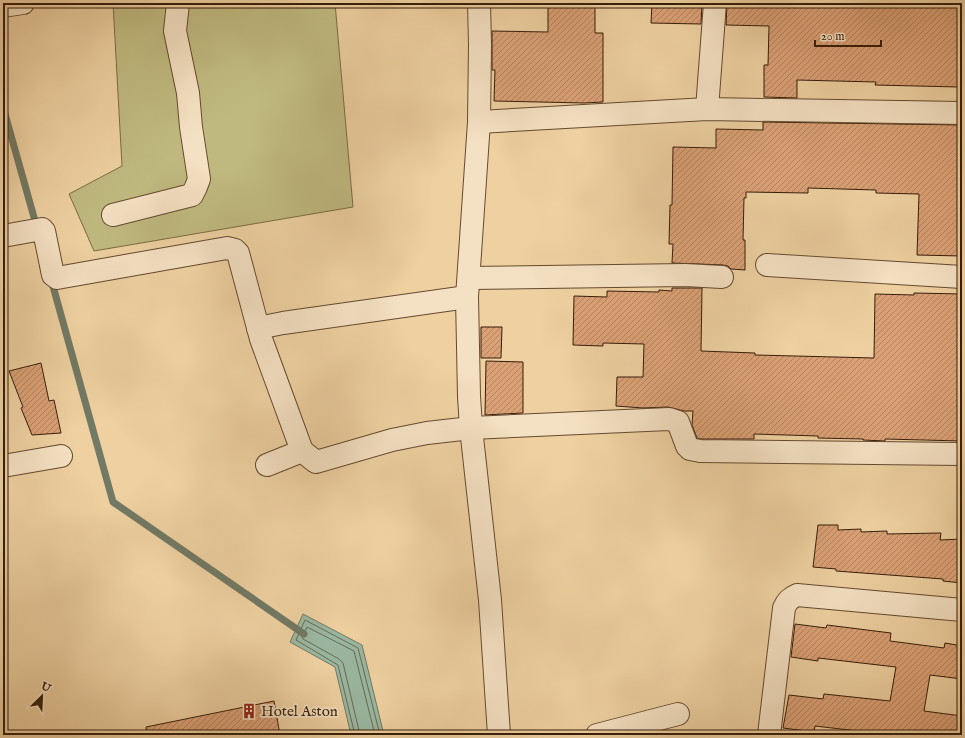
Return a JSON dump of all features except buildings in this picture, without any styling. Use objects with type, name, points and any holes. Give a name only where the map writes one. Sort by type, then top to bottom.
[{"type":"street","points":[[3,6],[23,3]]},
{"type":"street","points":[[113,215],[192,195],[199,179],[191,127],[188,93],[175,31],[178,3]]},
{"type":"street","points":[[479,3],[479,122],[468,288],[471,428],[490,600],[499,735]]},
{"type":"street","points":[[707,109],[715,3]]},
{"type":"street","points":[[479,122],[707,109],[962,113]]},
{"type":"street","points":[[4,236],[40,229],[44,232],[53,275],[57,278],[227,248],[236,250],[258,328],[302,451],[316,462],[392,440],[426,433],[471,428],[669,419],[678,422],[686,446],[690,449],[700,451],[962,454]]},
{"type":"street","points":[[767,265],[962,277]]},
{"type":"street","points":[[258,328],[468,288],[685,275],[722,277]]},
{"type":"street","points":[[267,465],[302,451]]},
{"type":"street","points":[[3,466],[61,456]]},
{"type":"street","points":[[769,735],[784,608],[786,602],[790,598],[797,595],[962,610]]},
{"type":"street","points":[[597,735],[678,714]]},
{"type":"shaded area","points":[[113,3],[335,3],[353,207],[94,251],[69,194],[122,166]]},
{"type":"water","points":[[303,614],[362,645],[384,735],[351,735],[335,667],[290,642]]},
{"type":"waterway","points":[[3,107],[37,228]]},
{"type":"waterway","points":[[51,279],[113,502],[304,634]]},
{"type":"place","name":"Hotel Aston","points":[[249,711]]}]
